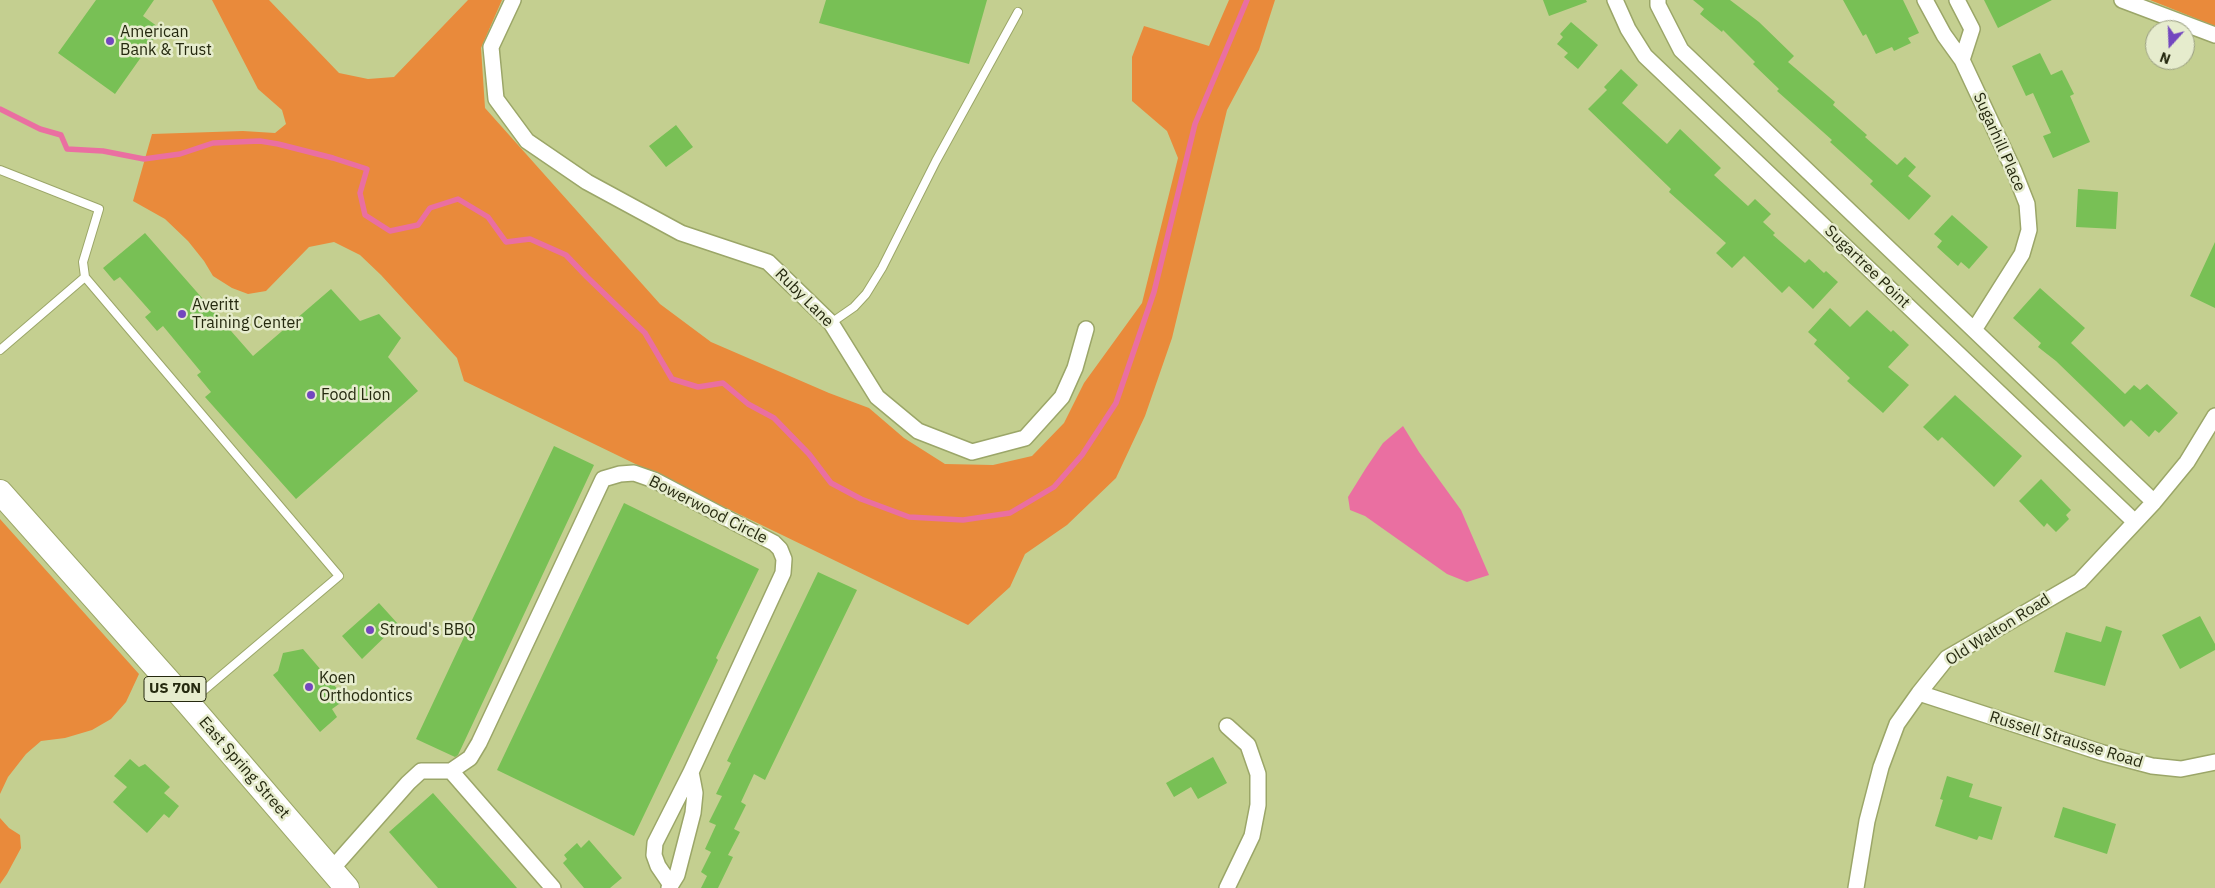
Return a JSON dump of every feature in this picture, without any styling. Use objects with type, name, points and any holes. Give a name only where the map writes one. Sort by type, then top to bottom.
[{"type":"main road","name":"East Spring Street","points":[[0,492],[188,703],[347,888]]},
{"type":"street","name":"Ruby Lane","points":[[513,0],[491,47],[495,90],[496,99],[527,141],[587,182],[681,233],[768,262],[831,323],[877,397],[918,431],[972,452],[1026,438],[1062,397],[1075,368],[1086,329]]},
{"type":"street","name":"Sugartree Point","points":[[1615,0],[1628,29],[1645,56],[2135,522]]},
{"type":"street","name":"Sugartree Point","points":[[1658,0],[1658,6],[1681,50],[2154,502]]},
{"type":"street","name":"Sugarhill Place","points":[[1925,0],[1944,35],[1962,60],[2014,171],[2027,204],[2029,230],[2022,254],[1974,330]]},
{"type":"street","points":[[1957,0],[1972,29],[1962,60]]},
{"type":"street","points":[[2122,0],[2215,35]]},
{"type":"street","name":"Old Walton Road","points":[[1856,888],[1866,821],[1881,767],[1897,724],[1919,693],[1947,658],[2080,581],[2154,502],[2187,462],[2215,416]]},
{"type":"street","name":"Bowerwood Circle","points":[[451,771],[470,758],[479,743],[603,479],[620,474],[634,473],[654,480],[774,543],[784,559],[784,573],[778,589],[655,843],[654,855],[670,886],[677,875],[693,813],[695,793],[691,772]]},
{"type":"street","name":"Russell Strausse Road","points":[[1919,693],[2103,753],[2152,766],[2181,769],[2215,762]]},
{"type":"street","points":[[1227,726],[1248,745],[1258,774],[1258,805],[1252,836],[1227,888]]},
{"type":"street","points":[[331,870],[408,783],[421,771],[451,771],[554,888]]},
{"type":"lane","points":[[831,323],[854,307],[866,294],[882,268],[936,161],[1018,12]]},
{"type":"lane","points":[[0,170],[99,209],[82,262],[85,277],[339,576],[188,703]]},
{"type":"lane","points":[[0,350],[85,277]]},
{"type":"shaded area","points":[[212,0],[269,0],[339,73],[368,79],[394,77],[468,0],[502,0],[481,48],[485,108],[660,304],[711,342],[829,393],[869,408],[904,438],[945,464],[993,465],[1032,456],[1064,423],[1084,383],[1142,303],[1178,158],[1167,131],[1132,101],[1132,57],[1144,26],[1209,46],[1229,0],[1275,0],[1259,50],[1227,110],[1172,338],[1145,416],[1116,478],[1067,525],[1025,554],[1010,587],[968,625],[464,381],[457,358],[381,275],[360,255],[334,242],[309,247],[266,291],[248,294],[232,288],[213,276],[188,241],[165,219],[133,201],[152,134],[243,131],[275,133],[286,124],[282,110],[258,89]]},
{"type":"shaded area","points":[[2150,0],[2215,0],[2215,26]]},
{"type":"shaded area","points":[[1403,426],[1419,452],[1461,510],[1489,575],[1467,582],[1447,574],[1365,516],[1350,510],[1348,497],[1366,468],[1383,443]]},
{"type":"shaded area","points":[[0,519],[139,674],[126,702],[111,719],[92,730],[65,738],[41,741],[26,754],[8,777],[0,794]]},
{"type":"shaded area","points":[[0,818],[9,828],[20,835],[21,848],[0,884]]},
{"type":"building","name":"American Bank & Trust","points":[[96,0],[154,0],[143,16],[161,29],[115,94],[58,53]]},
{"type":"building","points":[[826,0],[987,0],[969,64],[819,23]]},
{"type":"building","points":[[1543,0],[1586,0],[1587,2],[1549,16]]},
{"type":"building","points":[[1693,0],[1730,0],[1759,22],[1794,56],[1788,62],[1835,102],[1833,105],[1867,135],[1865,137],[1897,165],[1905,157],[1916,167],[1908,176],[1931,196],[1909,220],[1870,184],[1873,181],[1830,142],[1832,140],[1777,91],[1779,89],[1753,64],[1755,62],[1723,30],[1722,32],[1700,14],[1704,9]]},
{"type":"building","points":[[1843,0],[1903,0],[1919,33],[1908,38],[1911,43],[1894,51],[1892,47],[1876,54],[1866,34],[1863,36]]},
{"type":"building","points":[[1984,0],[2052,0],[1998,28]]},
{"type":"building","points":[[1571,22],[1598,45],[1578,69],[1564,57],[1568,53],[1557,44],[1563,37],[1560,34]]},
{"type":"building","points":[[2040,53],[2051,75],[2062,70],[2074,94],[2070,96],[2090,142],[2053,158],[2043,136],[2051,133],[2033,93],[2026,96],[2012,66]]},
{"type":"building","points":[[1621,69],[1638,85],[1622,103],[1667,144],[1680,129],[1721,168],[1714,175],[1748,206],[1755,199],[1771,214],[1763,222],[1775,233],[1773,235],[1805,263],[1809,259],[1824,273],[1826,271],[1838,282],[1813,309],[1789,286],[1782,293],[1744,256],[1732,268],[1716,253],[1726,243],[1669,192],[1671,189],[1588,109],[1607,90],[1604,87]]},
{"type":"building","points":[[676,125],[693,147],[666,167],[649,146]]},
{"type":"building","points":[[2078,189],[2118,192],[2116,229],[2076,227]]},
{"type":"building","points":[[1952,215],[1988,247],[1969,269],[1961,262],[1958,266],[1937,247],[1942,241],[1934,234]]},
{"type":"building","name":"Food Lion","points":[[145,233],[253,356],[331,289],[360,321],[379,314],[401,338],[388,357],[418,391],[296,499],[205,397],[211,392],[197,375],[201,372],[163,326],[157,331],[145,317],[151,312],[120,277],[114,281],[103,268]]},
{"type":"building","points":[[2215,242],[2215,308],[2190,296]]},
{"type":"building","points":[[2040,288],[2085,328],[2071,343],[2125,394],[2134,385],[2140,390],[2147,384],[2178,413],[2159,433],[2155,430],[2149,437],[2131,420],[2124,427],[2056,361],[2038,347],[2041,343],[2013,318]]},
{"type":"building","points":[[1830,308],[1850,327],[1867,310],[1891,332],[1893,330],[1909,345],[1888,367],[1909,385],[1883,413],[1847,381],[1850,378],[1814,344],[1817,340],[1808,332]]},
{"type":"building","points":[[1955,395],[2022,456],[1994,487],[1942,437],[1938,441],[1923,427]]},
{"type":"building","points":[[554,446],[594,465],[458,755],[455,757],[416,739]]},
{"type":"building","points":[[2041,479],[2071,510],[2066,515],[2069,519],[2056,532],[2047,523],[2044,527],[2019,501]]},
{"type":"building","points":[[624,503],[759,569],[634,836],[497,770]]},
{"type":"building","points":[[818,572],[857,590],[765,780],[754,774],[741,802],[746,805],[734,829],[740,832],[728,855],[733,857],[718,888],[701,888],[707,876],[701,872],[711,852],[705,849],[716,825],[709,822],[722,796],[716,794],[731,763],[727,761]]},
{"type":"building","name":"Stroud's BBQ","points":[[379,603],[398,624],[362,659],[342,636]]},
{"type":"building","points":[[2200,616],[2215,644],[2215,650],[2180,669],[2162,635]]},
{"type":"building","points":[[2106,626],[2122,631],[2105,686],[2054,672],[2066,632],[2101,642]]},
{"type":"building","name":"Koen Orthodontics","points":[[303,649],[346,699],[332,709],[337,717],[320,732],[273,675],[278,671],[283,653]]},
{"type":"building","points":[[1213,757],[1227,783],[1198,799],[1191,787],[1174,797],[1166,783]]},
{"type":"building","points":[[130,759],[139,767],[145,764],[170,787],[164,793],[179,806],[169,818],[164,814],[147,833],[113,802],[127,787],[114,776]]},
{"type":"building","points":[[1947,776],[1973,784],[1969,797],[2002,807],[1992,840],[1979,836],[1977,840],[1935,826],[1943,800],[1940,799]]},
{"type":"building","points":[[433,793],[517,888],[438,888],[389,832]]},
{"type":"building","points":[[2063,807],[2116,824],[2107,854],[2054,837]]},
{"type":"building","points":[[589,840],[622,878],[610,888],[584,888],[563,863],[567,859],[564,855],[577,843],[581,848]]},
{"type":"waterway","points":[[0,109],[40,129],[61,135],[67,149],[103,151],[144,159],[180,154],[213,143],[260,141],[333,158],[367,169],[360,193],[365,215],[390,231],[418,225],[430,208],[458,199],[488,217],[506,242],[530,239],[566,255],[645,333],[672,379],[698,387],[723,383],[748,404],[774,418],[809,454],[831,483],[861,499],[909,517],[963,520],[1010,513],[1054,487],[1082,455],[1116,403],[1154,292],[1195,124],[1247,0]]},
{"type":"place","name":"American Bank & Trust","points":[[110,41]]},
{"type":"place","name":"Averitt Training Center","points":[[182,314]]},
{"type":"place","name":"Food Lion","points":[[311,395]]},
{"type":"place","name":"Stroud's BBQ","points":[[370,630]]},
{"type":"place","name":"Koen Orthodontics","points":[[309,687]]}]
